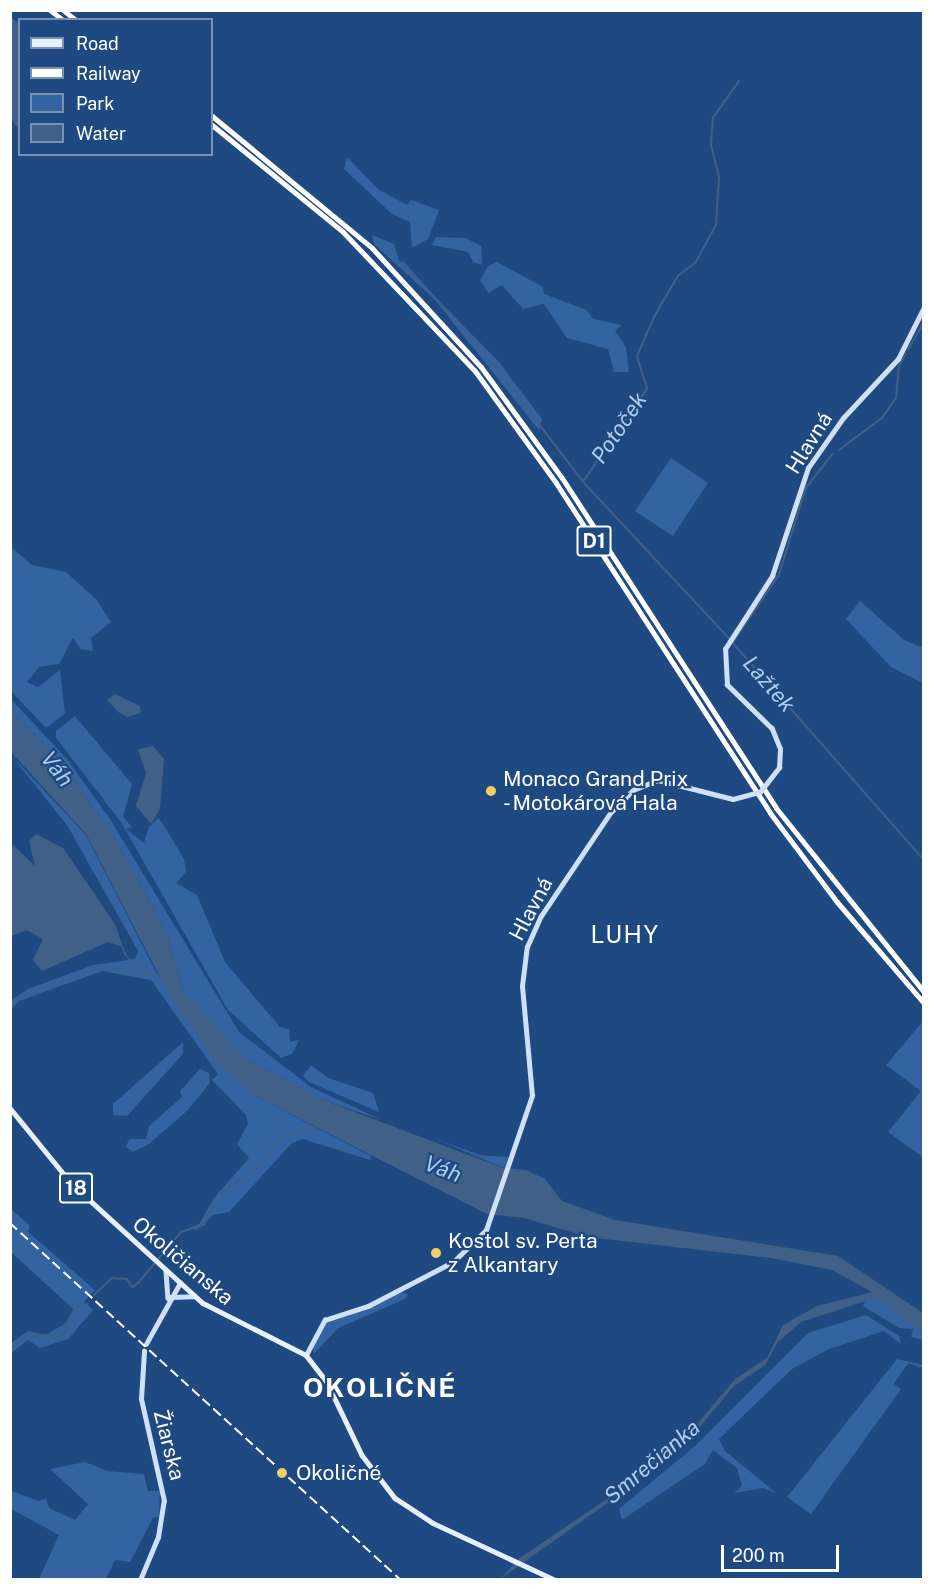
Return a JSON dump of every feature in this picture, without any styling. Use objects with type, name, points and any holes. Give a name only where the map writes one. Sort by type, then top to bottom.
[{"type":"highway","name":"D1","points":[[213,117],[347,225],[475,359],[567,486],[776,808],[924,992]]},
{"type":"highway","name":"D1","points":[[213,126],[343,231],[475,371],[556,483],[770,813],[837,902],[924,1003]]},
{"type":"main road","name":"Okoličianska","points":[[10,1108],[62,1173],[194,1296],[227,1320],[306,1354]]},
{"type":"main road","points":[[306,1354],[329,1386],[362,1455],[390,1493],[423,1518],[555,1580]]},
{"type":"street","name":"Hlavná","points":[[306,1354],[325,1320],[372,1304],[460,1257],[478,1241],[490,1220],[532,1096],[522,976],[528,943],[541,916],[611,812],[633,790],[669,780],[733,799],[760,792],[779,768],[777,737],[736,698],[724,678],[730,638],[772,576],[814,458],[843,418],[898,359],[924,308]]},
{"type":"street","points":[[166,1271],[168,1298]]},
{"type":"street","points":[[146,1344],[168,1298],[180,1284]]},
{"type":"street","points":[[168,1298],[194,1296]]},
{"type":"street","name":"Žiarska","points":[[140,1580],[158,1537],[164,1501],[142,1405],[144,1351]]},
{"type":"green space","points":[[347,157],[378,189],[407,205],[411,200],[439,210],[428,239],[412,248],[410,222],[392,214],[344,169]]},
{"type":"green space","points":[[372,235],[394,244],[399,260],[499,362],[542,419],[539,430],[435,300],[374,244]]},
{"type":"green space","points":[[436,237],[466,238],[481,246],[482,265],[473,262],[468,252],[432,245]]},
{"type":"green space","points":[[497,262],[543,287],[544,294],[587,310],[593,319],[622,325],[615,331],[626,347],[629,372],[614,372],[608,349],[567,338],[544,304],[523,309],[502,285],[488,293],[480,280],[488,266]]},
{"type":"green space","points":[[671,458],[708,483],[673,536],[635,511]]},
{"type":"green space","points":[[11,547],[32,565],[66,572],[97,600],[111,622],[91,638],[93,651],[80,649],[73,638],[59,664],[39,667],[27,682],[38,687],[60,670],[65,714],[46,728],[11,691]]},
{"type":"green space","points":[[860,601],[904,640],[923,648],[923,683],[891,667],[846,619]]},
{"type":"green space","points":[[10,698],[67,759],[110,819],[239,1032],[311,1087],[382,1120],[323,1100],[245,1059],[206,1020],[184,992],[166,932],[117,841],[58,758],[11,712]]},
{"type":"green space","points":[[75,716],[132,784],[123,817],[132,827],[126,829],[144,843],[149,827],[158,818],[163,824],[184,859],[186,872],[176,883],[197,895],[225,962],[280,1027],[289,1029],[290,1042],[299,1040],[292,1054],[281,1058],[228,1010],[121,822],[56,738],[56,731]]},
{"type":"green space","points":[[11,755],[86,835],[156,972],[214,1059],[253,1095],[371,1156],[370,1160],[303,1139],[292,1143],[229,1212],[213,1215],[197,1230],[189,1228],[199,1224],[214,1198],[249,1158],[237,1144],[248,1124],[246,1115],[212,1080],[218,1074],[151,980],[102,971],[19,1001],[11,1010],[10,1001],[28,989],[93,965],[135,959],[138,951],[67,825]]},
{"type":"green space","points":[[923,1021],[923,1157],[888,1132],[921,1091],[886,1065]]},
{"type":"green space","points":[[183,1042],[183,1054],[127,1116],[113,1115],[113,1104]]},
{"type":"green space","points":[[311,1065],[328,1078],[373,1093],[379,1112],[309,1082],[303,1076]]},
{"type":"green space","points":[[200,1069],[209,1073],[210,1083],[188,1110],[149,1144],[133,1152],[126,1147],[129,1139],[146,1139],[149,1126],[182,1097],[180,1091]]},
{"type":"green space","points":[[436,1139],[480,1155],[509,1157],[506,1169]]},
{"type":"green space","points":[[10,1208],[30,1226],[28,1232],[95,1290],[84,1301],[93,1310],[68,1339],[40,1348],[28,1340],[11,1353],[11,1343],[28,1331],[46,1335],[66,1323],[73,1309],[11,1252]]},
{"type":"green space","points":[[400,1291],[408,1295],[405,1299],[338,1328],[314,1354],[313,1343],[326,1323]]},
{"type":"green space","points":[[875,1298],[892,1304],[923,1332],[923,1340],[911,1337],[913,1329],[899,1328],[863,1306],[866,1299]]},
{"type":"green space","points":[[866,1315],[899,1336],[901,1344],[884,1331],[829,1349],[792,1369],[719,1439],[725,1451],[776,1493],[763,1488],[734,1493],[742,1486],[737,1468],[713,1450],[705,1464],[622,1520],[619,1509],[694,1447],[808,1333]]},
{"type":"green space","points":[[897,1359],[923,1365],[923,1368],[908,1363],[894,1384],[901,1389],[811,1514],[787,1497]]},
{"type":"green space","points":[[85,1462],[107,1471],[144,1474],[148,1491],[160,1491],[159,1517],[153,1518],[130,1562],[115,1560],[106,1579],[39,1579],[59,1535],[11,1509],[11,1491],[39,1501],[46,1498],[49,1508],[75,1520],[88,1504],[50,1469]]},
{"type":"water","points":[[11,17],[18,23],[18,129],[11,119]]},
{"type":"water","points":[[115,694],[140,706],[141,713],[127,717],[118,712],[107,700]]},
{"type":"water","points":[[11,712],[58,758],[117,841],[166,932],[184,992],[245,1059],[323,1100],[503,1168],[526,1170],[545,1179],[562,1201],[615,1220],[838,1256],[923,1313],[923,1332],[875,1298],[801,1322],[778,1342],[765,1365],[733,1387],[689,1440],[669,1449],[623,1492],[500,1579],[520,1558],[623,1488],[663,1447],[687,1436],[735,1379],[767,1358],[783,1325],[817,1306],[872,1292],[832,1270],[771,1258],[588,1237],[524,1218],[487,1214],[253,1095],[214,1059],[165,987],[86,834],[11,752]]},
{"type":"water","points":[[153,746],[164,759],[160,809],[151,824],[136,806],[146,773],[138,749]]},
{"type":"water","points":[[36,834],[63,848],[115,924],[123,947],[108,942],[42,971],[33,960],[43,939],[27,930],[11,936],[11,843],[35,866],[29,841]]},
{"type":"waterway","name":"Potoček","points":[[733,643],[583,482],[647,389],[637,356],[654,317],[678,276],[696,262],[716,225],[719,177],[711,145],[713,118],[739,81]]},
{"type":"waterway","points":[[403,262],[487,356],[583,481]]},
{"type":"waterway","name":"Lažtek","points":[[908,350],[924,322]]},
{"type":"waterway","name":"Lažtek","points":[[839,450],[882,418],[896,398],[899,366],[906,354]]},
{"type":"waterway","name":"Lažtek","points":[[833,454],[806,489],[779,576],[733,643],[924,860]]},
{"type":"waterway","points":[[123,948],[126,955]]},
{"type":"waterway","points":[[128,958],[149,972]]},
{"type":"waterway","points":[[10,1002],[104,967],[160,976]]},
{"type":"waterway","points":[[94,1295],[112,1278],[127,1279],[133,1287],[181,1232],[204,1225],[219,1193],[252,1172],[283,1137],[311,1127]]},
{"type":"waterway","points":[[10,1348],[24,1337],[65,1334],[78,1307],[88,1304]]},
{"type":"railway","points":[[10,1223],[401,1580]]},
{"type":"place","name":"Monaco Grand Prix - Motokárová Hala","points":[[491,791]]},
{"type":"place","name":"Kostol sv. Perta z Alkantary","points":[[436,1253]]},
{"type":"place","name":"Okoličné","points":[[282,1473]]},
{"type":"district","name":"LUHY","points":[[625,935]]},
{"type":"district","name":"OKOLIČNÉ","points":[[380,1388]]},
{"type":"water label","name":"Váh","points":[[57,769]]},
{"type":"water label","name":"Váh","points":[[443,1169]]},
{"type":"water label","name":"Smrečianka","points":[[652,1462]]}]
